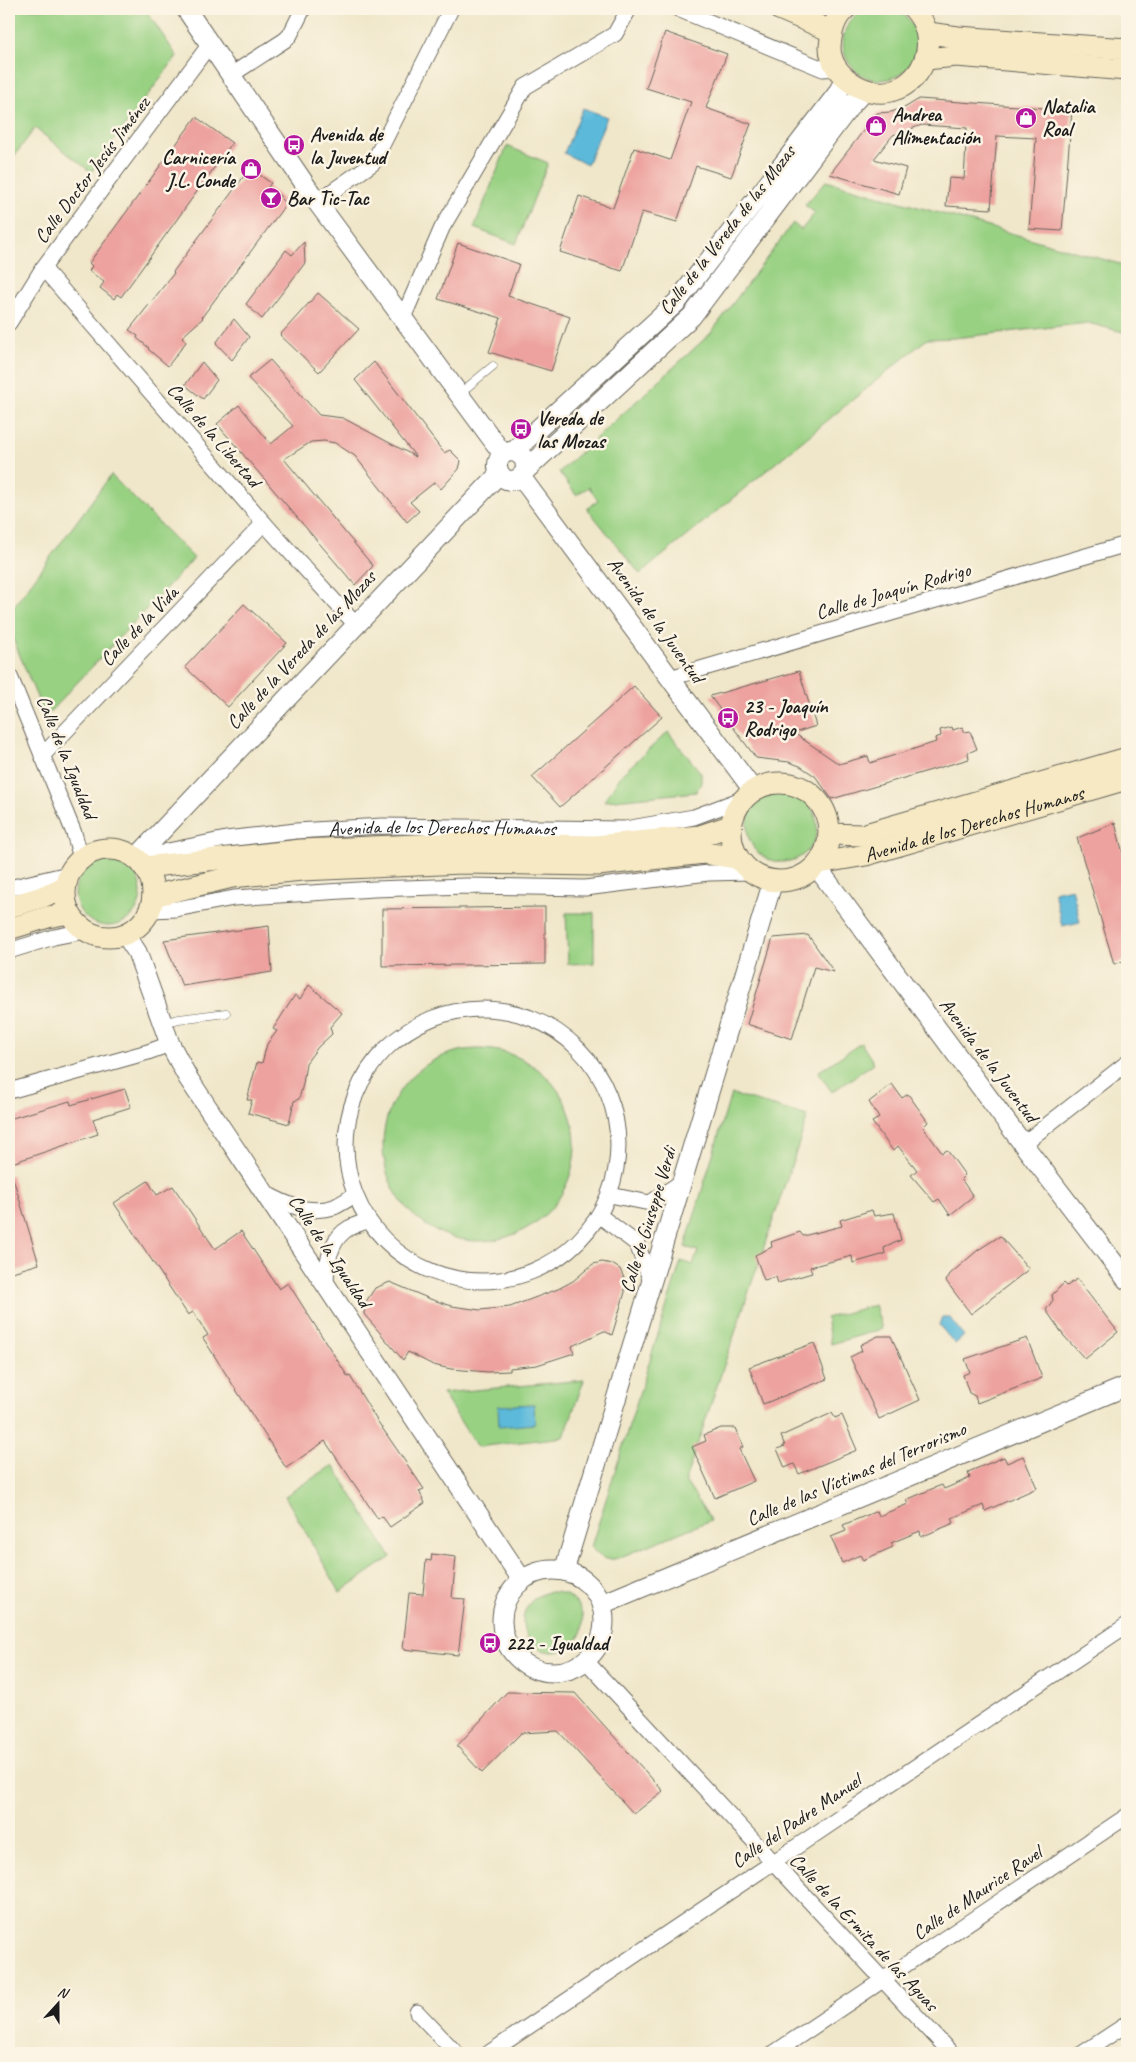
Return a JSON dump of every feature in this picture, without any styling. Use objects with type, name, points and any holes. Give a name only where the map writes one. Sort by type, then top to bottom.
[{"type":"main road","points":[[779,9],[837,15],[830,50],[841,73],[866,90],[890,91],[912,80],[926,59],[929,46],[928,33],[921,17],[914,9]]},
{"type":"main road","points":[[928,33],[958,37],[1127,48]]},
{"type":"main road","points":[[926,59],[956,56],[1127,70]]},
{"type":"main road","name":"Avenida de los Derechos Humanos","points":[[830,834],[862,835],[1127,758]]},
{"type":"main road","name":"Avenida de los Derechos Humanos","points":[[818,864],[866,855],[1127,779]]},
{"type":"main road","points":[[779,782],[805,789],[815,797],[823,808],[830,834],[828,846],[818,864],[796,879],[773,881],[744,865],[731,842],[730,826],[734,812],[748,794],[765,784],[779,782]]},
{"type":"main road","name":"Avenida de los Derechos Humanos","points":[[140,862],[300,850],[463,844],[596,846],[700,836],[730,826]]},
{"type":"main road","points":[[9,907],[42,897],[71,873],[93,851],[121,850],[140,862],[152,886],[151,903],[144,920],[126,934],[105,937],[85,931],[69,913],[66,905],[71,873]]},
{"type":"main road","name":"Avenida de los Derechos Humanos","points":[[151,903],[232,877],[302,870],[463,863],[598,865],[704,853],[744,865]]},
{"type":"main road","points":[[9,929],[69,913]]},
{"type":"street","points":[[186,9],[317,202],[459,394],[508,452],[524,458],[524,474],[514,481],[505,479],[499,474],[497,467],[498,460],[508,452]]},
{"type":"street","points":[[231,75],[285,40],[290,35],[302,9]]},
{"type":"street","points":[[317,202],[373,163],[451,9]]},
{"type":"street","points":[[403,318],[442,228],[525,87],[615,34],[630,9]]},
{"type":"street","points":[[678,9],[823,69],[841,73]]},
{"type":"street","name":"Calle Doctor Jesús Jiménez","points":[[9,323],[43,268],[210,44]]},
{"type":"street","name":"Calle de la Vereda de las Mozas","points":[[508,452],[677,302],[837,94],[841,73]]},
{"type":"street","name":"Calle de la Vereda de las Mozas","points":[[524,474],[692,316],[851,105],[866,90]]},
{"type":"street","name":"Calle de la Libertad","points":[[43,268],[264,523],[356,625]]},
{"type":"street","name":"Calle de la Vereda de las Mozas","points":[[140,862],[356,625],[499,474]]},
{"type":"street","name":"Avenida de la Juventud","points":[[524,474],[670,678],[748,794]]},
{"type":"street","name":"Calle de la Vida","points":[[42,756],[264,523]]},
{"type":"street","name":"Calle de Joaquín Rodrigo","points":[[670,678],[1127,544]]},
{"type":"street","name":"Calle de la Igualdad","points":[[9,674],[74,832],[71,873]]},
{"type":"street","name":"Avenida de los Derechos Humanos","points":[[140,862],[177,849],[226,839],[296,831],[382,826],[625,829],[694,817],[748,794]]},
{"type":"street","name":"Avenida de la Juventud","points":[[818,864],[1023,1144],[1127,1280]]},
{"type":"street","points":[[9,888],[71,873]]},
{"type":"street","name":"Calle de Giuseppe Verdi","points":[[564,1571],[773,881]]},
{"type":"street","points":[[9,951],[85,931]]},
{"type":"street","name":"Calle de la Igualdad","points":[[126,934],[137,952],[170,1044],[188,1078],[522,1580]]},
{"type":"street","points":[[464,1009],[473,1009],[500,1010],[534,1018],[565,1036],[590,1061],[608,1092],[618,1126],[619,1161],[610,1195],[600,1216],[570,1251],[530,1274],[485,1282],[440,1275],[399,1254],[368,1220],[355,1195],[346,1161],[346,1125],[356,1091],[374,1061],[399,1036],[430,1018],[464,1009]]},
{"type":"street","points":[[9,1091],[170,1044]]},
{"type":"street","points":[[1023,1144],[1127,1063]]},
{"type":"street","points":[[610,1195],[650,1203],[683,1181]]},
{"type":"street","points":[[264,1193],[283,1203],[309,1210],[334,1207],[355,1195]]},
{"type":"street","points":[[600,1216],[637,1244],[652,1284]]},
{"type":"street","points":[[326,1285],[326,1270],[331,1249],[347,1229],[368,1220]]},
{"type":"street","name":"Calle de las Víctimas del Terrorismo","points":[[602,1604],[1127,1386]]},
{"type":"street","points":[[564,1571],[580,1577],[593,1589],[602,1604],[605,1619],[603,1635],[597,1649],[586,1661],[572,1669],[556,1672],[540,1671],[525,1664],[513,1653],[505,1639],[502,1622],[504,1606],[511,1592],[522,1580],[542,1572],[564,1571]]},
{"type":"street","name":"Calle del Padre Manuel","points":[[489,2053],[772,1861],[1127,1625]]},
{"type":"street","name":"Calle de la Ermita de las Aguas","points":[[586,1661],[882,1982],[950,2053]]},
{"type":"street","name":"Calle de Maurice Ravel","points":[[774,2053],[1127,1816]]},
{"type":"street","points":[[417,2012],[456,2053]]},
{"type":"street","points":[[1083,2053],[1127,2024]]},
{"type":"lane","points":[[459,394],[493,366]]},
{"type":"lane","points":[[162,1023],[226,1013]]},
{"type":"green space","points":[[880,6],[901,12],[911,22],[917,43],[911,64],[901,74],[880,80],[859,74],[849,64],[843,43],[849,22],[859,12]]},
{"type":"green space","points":[[9,9],[145,9],[177,56],[91,172],[35,128],[9,163]]},
{"type":"green space","points":[[507,146],[548,163],[516,244],[474,228]]},
{"type":"green space","points":[[826,181],[1127,266],[1127,333],[1088,323],[954,338],[927,339],[640,574],[587,508],[598,501],[589,487],[576,495],[559,472],[710,334],[793,223],[801,230],[815,213],[805,205]]},
{"type":"green space","points":[[111,475],[194,558],[45,717],[9,629],[9,613]]},
{"type":"green space","points":[[668,732],[701,773],[701,783],[696,792],[604,801],[622,774]]},
{"type":"green space","points":[[782,792],[795,795],[807,802],[814,814],[817,827],[814,840],[807,852],[795,859],[782,862],[769,859],[757,852],[750,840],[747,827],[750,814],[757,802],[769,795]]},
{"type":"green space","points":[[108,860],[121,863],[131,870],[138,880],[141,893],[138,906],[131,916],[121,923],[108,926],[95,923],[85,916],[78,906],[75,893],[78,880],[85,870],[95,863]]},
{"type":"green space","points":[[566,913],[594,913],[594,963],[568,964]]},
{"type":"green space","points":[[861,1043],[874,1063],[832,1092],[818,1072]]},
{"type":"green space","points":[[470,1049],[488,1049],[516,1056],[532,1065],[547,1077],[559,1092],[568,1108],[575,1136],[575,1154],[568,1182],[559,1198],[547,1213],[532,1225],[516,1234],[488,1241],[470,1241],[451,1237],[434,1230],[418,1219],[405,1206],[394,1190],[387,1173],[383,1154],[383,1136],[387,1117],[394,1100],[405,1084],[418,1071],[434,1060],[451,1053]]},
{"type":"green space","points":[[731,1094],[808,1116],[685,1481],[711,1520],[618,1558],[606,1559],[597,1554],[591,1547],[681,1261],[693,1265],[698,1251],[685,1247]]},
{"type":"green space","points":[[875,1305],[882,1329],[831,1344],[826,1318]]},
{"type":"green space","points":[[584,1380],[564,1437],[477,1447],[442,1393]]},
{"type":"green space","points":[[333,1465],[391,1557],[340,1592],[285,1496]]},
{"type":"green space","points":[[547,1592],[559,1592],[570,1597],[578,1605],[583,1616],[581,1634],[570,1647],[559,1652],[547,1652],[536,1647],[528,1639],[523,1628],[523,1616],[528,1605],[536,1597]]},
{"type":"water","points":[[583,108],[607,117],[587,165],[564,153]]},
{"type":"water","points":[[1072,888],[1080,922],[1062,926],[1054,892]]},
{"type":"water","points":[[942,1317],[949,1317],[964,1336],[955,1344],[939,1325]]},
{"type":"water","points":[[534,1404],[535,1424],[499,1427],[498,1406]]},
{"type":"building","points":[[665,32],[727,54],[706,108],[751,124],[731,177],[696,166],[677,222],[642,212],[622,271],[560,252],[579,196],[613,208],[634,148],[670,160],[691,102],[646,88]]},
{"type":"building","points":[[919,99],[1072,110],[1062,231],[1029,229],[1036,138],[997,136],[991,209],[946,206],[949,178],[964,179],[967,128],[922,125],[893,135],[874,159],[906,168],[899,194],[830,174],[877,113],[891,112],[906,107]]},
{"type":"building","points":[[196,117],[232,143],[121,297],[117,294],[114,299],[100,288],[104,282],[89,271],[92,266],[89,263]]},
{"type":"building","points":[[250,168],[271,183],[268,187],[280,196],[286,204],[203,318],[182,337],[186,342],[168,366],[137,338],[138,336],[129,330],[174,273]]},
{"type":"building","points":[[304,242],[305,263],[262,319],[246,304],[286,250],[292,255]]},
{"type":"building","points":[[458,243],[519,264],[508,296],[570,317],[551,371],[489,352],[501,318],[438,299]]},
{"type":"building","points":[[318,293],[359,329],[319,372],[280,335]]},
{"type":"building","points":[[234,319],[249,337],[232,360],[216,343]]},
{"type":"building","points":[[270,360],[319,415],[343,418],[416,457],[355,380],[374,362],[444,453],[450,450],[461,461],[459,469],[441,489],[435,482],[410,502],[419,511],[407,522],[355,456],[335,443],[324,441],[311,442],[284,459],[373,566],[355,585],[217,424],[239,405],[271,444],[293,426],[248,378]]},
{"type":"building","points":[[202,362],[217,380],[203,399],[185,385]]},
{"type":"building","points":[[244,604],[287,643],[228,707],[185,667]]},
{"type":"building","points":[[799,671],[816,726],[794,733],[839,764],[868,756],[870,763],[936,742],[935,738],[941,736],[940,730],[952,727],[953,730],[962,727],[965,732],[970,731],[977,749],[968,753],[969,759],[832,799],[815,776],[800,766],[789,762],[756,758],[710,696]]},
{"type":"building","points":[[634,686],[662,717],[560,807],[532,777]]},
{"type":"building","points":[[1115,823],[1127,869],[1127,960],[1114,964],[1077,838]]},
{"type":"building","points":[[545,907],[545,964],[382,966],[382,909]]},
{"type":"building","points":[[269,926],[272,972],[182,986],[164,940]]},
{"type":"building","points":[[808,935],[834,972],[814,967],[792,1039],[747,1024],[773,938]]},
{"type":"building","points":[[309,985],[342,1013],[330,1027],[332,1034],[318,1047],[306,1063],[299,1099],[294,1101],[289,1124],[248,1113],[252,1100],[247,1100],[257,1062],[262,1063],[267,1044],[277,1031],[273,1029],[295,995],[300,999]]},
{"type":"building","points":[[892,1084],[902,1098],[908,1094],[928,1122],[923,1127],[942,1153],[947,1150],[965,1175],[961,1179],[973,1196],[950,1215],[939,1199],[934,1202],[911,1175],[917,1170],[898,1146],[893,1151],[872,1122],[879,1118],[869,1102]]},
{"type":"building","points":[[125,1089],[131,1107],[93,1119],[98,1134],[9,1164],[9,1119],[70,1101],[71,1105]]},
{"type":"building","points":[[9,1175],[12,1175],[39,1264],[9,1273]]},
{"type":"building","points":[[148,1181],[157,1195],[173,1186],[215,1249],[241,1231],[279,1289],[288,1283],[348,1377],[350,1376],[376,1419],[424,1489],[419,1491],[425,1503],[390,1527],[382,1516],[378,1519],[325,1441],[286,1468],[203,1338],[208,1335],[193,1312],[188,1315],[114,1203]]},
{"type":"building","points":[[872,1210],[874,1216],[894,1213],[901,1240],[884,1248],[885,1254],[853,1263],[852,1256],[810,1267],[812,1273],[778,1283],[776,1277],[764,1280],[755,1255],[772,1247],[771,1242],[800,1232],[803,1236],[842,1226],[840,1220]]},
{"type":"building","points":[[1000,1236],[1029,1269],[971,1314],[946,1281],[950,1274],[978,1250]]},
{"type":"building","points":[[602,1262],[612,1264],[620,1269],[624,1278],[625,1292],[612,1335],[604,1331],[572,1346],[574,1353],[537,1365],[510,1368],[510,1371],[488,1372],[451,1369],[433,1365],[408,1352],[403,1360],[364,1314],[365,1303],[375,1288],[390,1282],[452,1306],[480,1310],[510,1307],[558,1289],[573,1281],[593,1264]]},
{"type":"building","points":[[1077,1279],[1118,1332],[1085,1359],[1064,1336],[1046,1310],[1053,1300],[1052,1295],[1064,1283],[1067,1286]]},
{"type":"building","points":[[878,1336],[891,1336],[920,1400],[879,1419],[850,1357],[862,1351],[860,1345]]},
{"type":"building","points":[[1027,1338],[1042,1378],[977,1403],[975,1396],[969,1393],[963,1375],[970,1372],[965,1359]]},
{"type":"building","points":[[814,1343],[827,1379],[763,1404],[749,1367]]},
{"type":"building","points":[[832,1413],[835,1418],[842,1415],[857,1450],[799,1474],[794,1464],[785,1468],[777,1449],[785,1446],[781,1436]]},
{"type":"building","points":[[721,1428],[735,1428],[743,1447],[739,1449],[754,1481],[715,1498],[692,1447],[706,1441],[704,1435]]},
{"type":"building","points":[[1023,1456],[1037,1488],[985,1511],[983,1505],[952,1518],[954,1523],[921,1537],[920,1531],[891,1543],[893,1547],[863,1560],[860,1555],[842,1563],[831,1537],[846,1531],[843,1525],[877,1511],[879,1516],[908,1504],[906,1500],[942,1485],[944,1489],[970,1478],[968,1472],[1004,1457],[1007,1463]]},
{"type":"building","points":[[432,1554],[456,1557],[452,1598],[465,1599],[458,1655],[403,1649],[409,1593],[423,1594],[426,1560],[431,1561]]},
{"type":"building","points":[[507,1692],[575,1693],[663,1791],[634,1814],[558,1731],[521,1733],[482,1773],[457,1746]]},
{"type":"place","name":"Natalia Roal","points":[[1026,118]]},
{"type":"place","name":"Andrea Alimentación","points":[[876,126]]},
{"type":"place","name":"Avenida de la Juventud","points":[[294,145]]},
{"type":"place","name":"Carnicería J.L. Conde","points":[[251,169]]},
{"type":"place","name":"Bar Tic-Tac","points":[[271,198]]},
{"type":"place","name":"Vereda de las Mozas","points":[[521,429]]},
{"type":"place","name":"23 - Joaquín Rodrigo","points":[[728,718]]},
{"type":"place","name":"222 - Igualdad","points":[[490,1643]]}]
